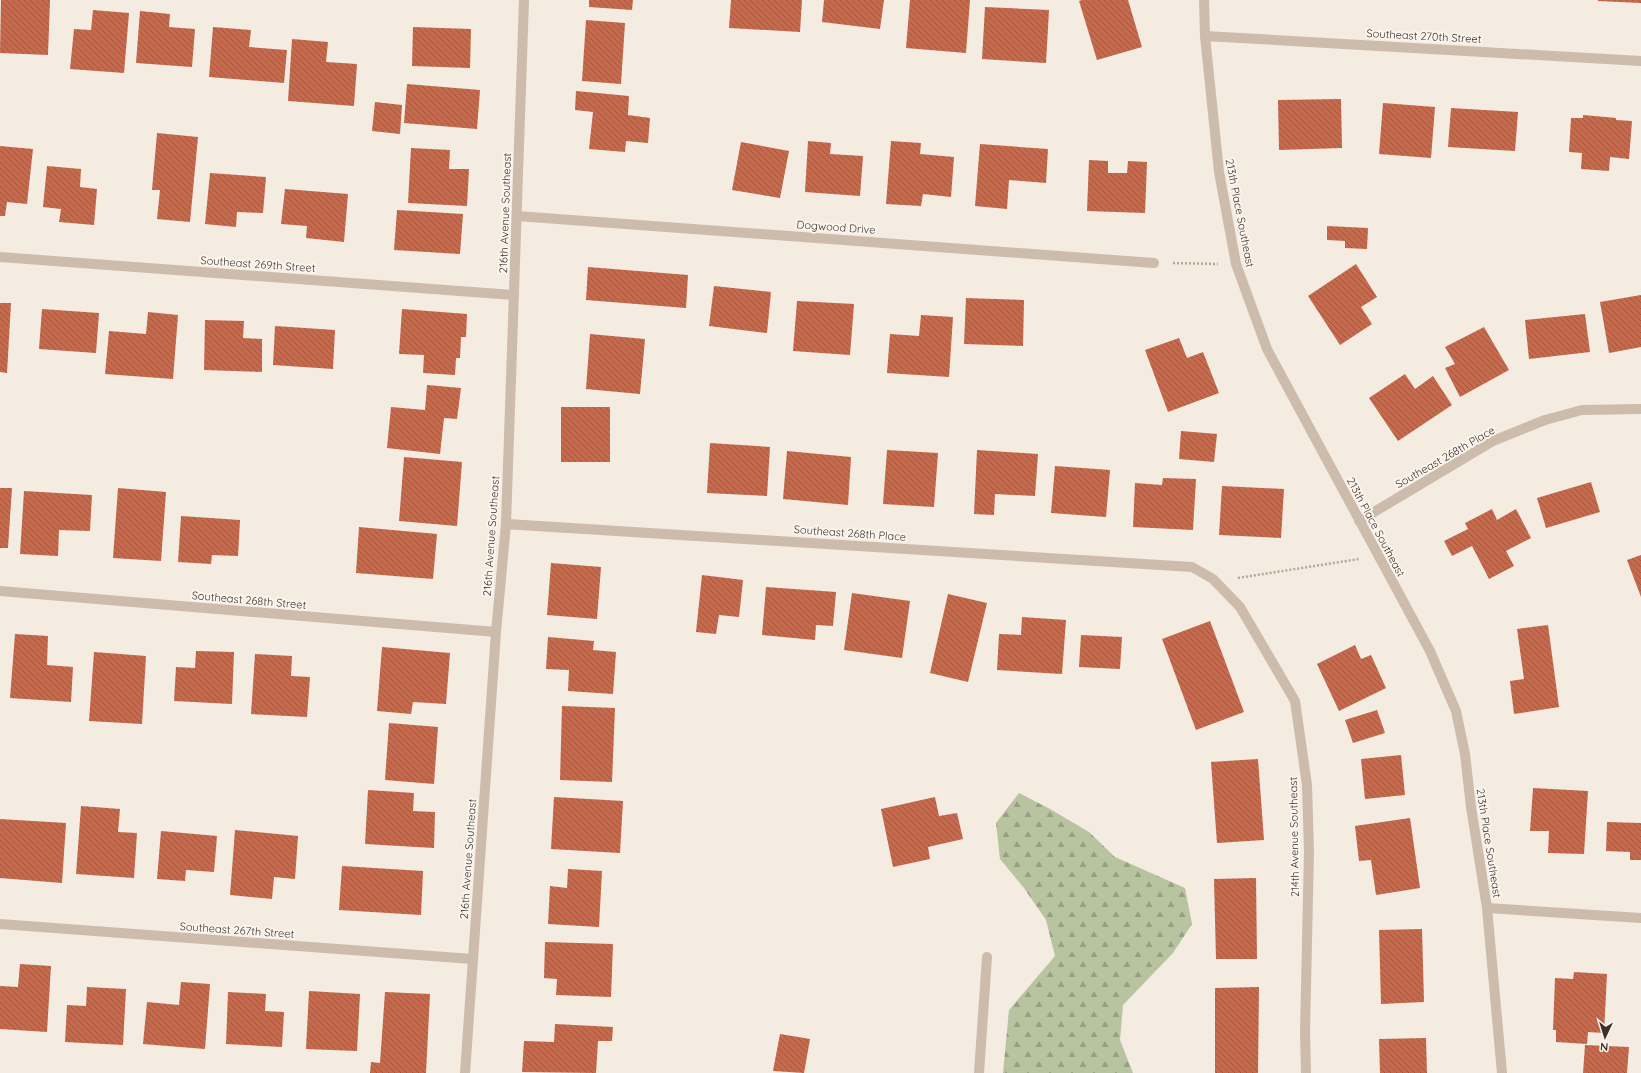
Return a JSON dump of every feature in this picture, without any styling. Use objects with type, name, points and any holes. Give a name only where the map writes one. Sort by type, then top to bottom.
[{"type":"street","name":"216th Avenue Southeast","points":[[465,1073],[496,632],[506,524],[524,0]]},
{"type":"street","name":"213th Place Southeast","points":[[1204,0],[1205,36],[1219,172],[1236,264],[1267,349],[1430,651],[1456,711],[1465,754],[1471,807],[1487,908],[1502,1073]]},
{"type":"street","name":"Southeast 270th Street","points":[[1205,36],[1641,61]]},
{"type":"street","name":"Dogwood Drive","points":[[516,216],[1154,263]]},
{"type":"street","name":"Southeast 269th Street","points":[[0,257],[514,295]]},
{"type":"street","name":"Southeast 268th Place","points":[[1359,521],[1492,441],[1545,420],[1582,410],[1641,409]]},
{"type":"street","name":"Southeast 268th Place","points":[[506,524],[1192,567]]},
{"type":"street","name":"214th Avenue Southeast","points":[[1192,567],[1213,579],[1240,607],[1295,701],[1307,786],[1309,844],[1305,1032],[1306,1073]]},
{"type":"street","name":"Southeast 268th Street","points":[[0,591],[496,632]]},
{"type":"street","points":[[1487,908],[1641,918]]},
{"type":"street","name":"Southeast 267th Street","points":[[0,924],[472,960]]},
{"type":"street","points":[[979,1073],[987,957]]},
{"type":"path","points":[[1154,263],[1236,264]]},
{"type":"path","points":[[1215,582],[1378,555]]},
{"type":"green space","points":[[1019,793],[1089,832],[1115,857],[1185,888],[1192,924],[1173,953],[1123,1005],[1120,1040],[1133,1073],[1003,1073],[1009,1010],[1055,956],[1046,920],[1024,888],[1000,859],[996,823]]},
{"type":"building","points":[[1,0],[50,0],[48,55],[0,53]]},
{"type":"building","points":[[589,0],[633,0],[632,10],[589,7]]},
{"type":"building","points":[[731,0],[802,0],[800,32],[729,28]]},
{"type":"building","points":[[824,0],[884,0],[880,29],[822,22]]},
{"type":"building","points":[[910,0],[970,0],[966,53],[906,48]]},
{"type":"building","points":[[1128,0],[1142,47],[1097,60],[1079,1]]},
{"type":"building","points":[[1641,0],[1641,3],[1598,1]]},
{"type":"building","points":[[985,7],[1049,10],[1046,63],[982,59]]},
{"type":"building","points":[[93,10],[129,13],[124,73],[70,69],[74,29],[91,30]]},
{"type":"building","points":[[140,11],[170,14],[169,27],[195,29],[192,67],[136,63]]},
{"type":"building","points":[[586,20],[625,23],[621,84],[582,81]]},
{"type":"building","points":[[213,27],[251,30],[249,47],[287,50],[284,83],[209,77]]},
{"type":"building","points":[[413,27],[471,29],[470,68],[412,66]]},
{"type":"building","points":[[292,39],[328,42],[326,62],[357,64],[354,106],[288,101]]},
{"type":"building","points":[[407,84],[480,90],[477,129],[404,123]]},
{"type":"building","points":[[576,91],[629,96],[628,115],[650,118],[648,143],[626,141],[625,152],[589,149],[593,112],[575,110]]},
{"type":"building","points":[[1341,99],[1342,148],[1279,150],[1278,100]]},
{"type":"building","points":[[375,102],[402,105],[400,134],[372,131]]},
{"type":"building","points":[[1383,103],[1435,107],[1431,158],[1379,154]]},
{"type":"building","points":[[1451,108],[1518,112],[1515,151],[1448,147]]},
{"type":"building","points":[[1583,115],[1632,121],[1629,159],[1610,157],[1609,171],[1581,169],[1582,153],[1569,152],[1571,118],[1583,118]]},
{"type":"building","points":[[157,133],[198,137],[190,222],[157,219],[160,190],[152,190]]},
{"type":"building","points":[[808,141],[831,143],[830,154],[863,156],[860,196],[805,192]]},
{"type":"building","points":[[891,141],[921,143],[920,154],[954,157],[951,197],[923,194],[921,206],[886,204]]},
{"type":"building","points":[[741,142],[789,151],[780,198],[732,190]]},
{"type":"building","points":[[980,144],[1048,149],[1046,183],[1009,180],[1007,209],[975,206]]},
{"type":"building","points":[[0,146],[33,149],[27,204],[7,202],[5,216],[0,216]]},
{"type":"building","points":[[411,148],[450,150],[449,169],[469,169],[467,206],[408,203]]},
{"type":"building","points":[[1089,160],[1108,161],[1108,173],[1127,173],[1128,161],[1147,162],[1145,213],[1087,211]]},
{"type":"building","points":[[47,166],[81,169],[80,187],[97,189],[94,225],[59,222],[61,209],[43,207]]},
{"type":"building","points":[[210,173],[266,177],[263,213],[237,212],[236,227],[205,224]]},
{"type":"building","points":[[285,189],[348,194],[344,242],[306,238],[307,226],[281,224]]},
{"type":"building","points":[[397,210],[463,214],[460,254],[394,250]]},
{"type":"building","points":[[1327,226],[1368,228],[1367,249],[1345,248],[1345,241],[1327,240]]},
{"type":"building","points":[[1356,264],[1377,297],[1361,307],[1372,324],[1340,345],[1308,296]]},
{"type":"building","points":[[588,267],[688,275],[686,308],[586,300]]},
{"type":"building","points":[[714,286],[771,292],[767,333],[709,326]]},
{"type":"building","points":[[1641,295],[1641,347],[1609,353],[1600,302]]},
{"type":"building","points":[[966,298],[1024,300],[1023,346],[964,344]]},
{"type":"building","points":[[797,301],[854,304],[850,355],[793,351]]},
{"type":"building","points":[[0,303],[11,303],[7,373],[0,372]]},
{"type":"building","points":[[42,309],[99,313],[96,353],[39,349]]},
{"type":"building","points":[[402,309],[467,314],[466,337],[461,337],[460,358],[456,358],[455,375],[423,373],[424,355],[399,354]]},
{"type":"building","points":[[148,312],[178,315],[173,379],[105,374],[109,331],[146,334]]},
{"type":"building","points":[[1585,314],[1590,352],[1529,359],[1525,320]]},
{"type":"building","points":[[921,315],[953,317],[949,377],[887,373],[890,334],[919,336]]},
{"type":"building","points":[[205,320],[244,321],[243,338],[262,339],[262,372],[204,370]]},
{"type":"building","points":[[275,326],[335,330],[333,369],[273,365]]},
{"type":"building","points":[[1484,327],[1509,370],[1460,397],[1445,368],[1455,364],[1445,347]]},
{"type":"building","points":[[590,334],[645,339],[640,394],[586,389]]},
{"type":"building","points":[[1179,338],[1187,358],[1203,352],[1219,393],[1168,412],[1145,350]]},
{"type":"building","points":[[1405,374],[1415,389],[1433,376],[1452,405],[1398,441],[1369,398]]},
{"type":"building","points":[[427,385],[461,388],[457,419],[444,418],[440,454],[387,448],[391,407],[425,410]]},
{"type":"building","points":[[561,407],[610,407],[610,462],[561,462]]},
{"type":"building","points":[[1181,431],[1217,434],[1214,462],[1179,459]]},
{"type":"building","points":[[710,443],[770,447],[767,496],[707,493]]},
{"type":"building","points":[[887,450],[938,453],[934,507],[883,504]]},
{"type":"building","points":[[977,450],[1038,454],[1035,496],[995,494],[994,515],[974,514]]},
{"type":"building","points":[[787,451],[851,457],[848,505],[783,499]]},
{"type":"building","points":[[404,457],[462,462],[457,526],[399,521]]},
{"type":"building","points":[[1055,466],[1110,470],[1106,517],[1051,513]]},
{"type":"building","points":[[1163,478],[1196,479],[1193,530],[1133,527],[1135,483],[1162,485]]},
{"type":"building","points":[[1591,482],[1600,512],[1546,528],[1537,498]]},
{"type":"building","points":[[1222,486],[1284,489],[1281,538],[1219,535]]},
{"type":"building","points":[[0,488],[12,488],[8,548],[0,548]]},
{"type":"building","points":[[118,488],[166,492],[161,561],[113,558]]},
{"type":"building","points":[[24,491],[92,495],[90,531],[59,530],[58,556],[20,554]]},
{"type":"building","points":[[1492,509],[1497,520],[1516,509],[1531,538],[1506,551],[1514,566],[1489,579],[1472,546],[1452,556],[1444,541],[1468,529],[1465,523]]},
{"type":"building","points":[[181,516],[240,520],[238,556],[212,555],[211,564],[178,562]]},
{"type":"building","points":[[359,527],[437,534],[433,579],[356,573]]},
{"type":"building","points":[[1641,555],[1641,597],[1627,560]]},
{"type":"building","points":[[551,563],[601,567],[597,619],[547,615]]},
{"type":"building","points":[[702,575],[743,580],[739,617],[719,615],[716,634],[696,632]]},
{"type":"building","points":[[766,587],[836,592],[833,626],[816,625],[815,640],[762,635]]},
{"type":"building","points":[[852,593],[910,601],[902,658],[844,650]]},
{"type":"building","points":[[948,594],[987,603],[968,682],[930,673]]},
{"type":"building","points":[[1022,617],[1066,620],[1062,674],[997,670],[999,634],[1021,635]]},
{"type":"building","points":[[1210,621],[1244,712],[1196,730],[1162,639]]},
{"type":"building","points":[[1548,625],[1559,707],[1514,714],[1510,681],[1524,679],[1517,629]]},
{"type":"building","points":[[15,634],[48,636],[47,665],[73,667],[71,702],[10,698]]},
{"type":"building","points":[[1081,635],[1122,637],[1120,669],[1079,667]]},
{"type":"building","points":[[548,637],[594,641],[593,650],[616,652],[613,694],[568,691],[569,670],[546,669]]},
{"type":"building","points":[[1355,645],[1361,659],[1371,655],[1386,688],[1339,711],[1317,664]]},
{"type":"building","points":[[382,647],[450,653],[446,704],[413,702],[411,714],[377,711]]},
{"type":"building","points":[[196,651],[234,652],[232,704],[174,701],[176,667],[195,668]]},
{"type":"building","points":[[94,652],[146,656],[142,724],[89,721]]},
{"type":"building","points":[[255,654],[292,656],[291,676],[310,677],[307,717],[251,714]]},
{"type":"building","points":[[562,706],[615,708],[612,782],[560,780]]},
{"type":"building","points":[[1377,710],[1385,733],[1353,743],[1345,720]]},
{"type":"building","points":[[389,723],[438,727],[434,784],[385,780]]},
{"type":"building","points":[[1401,755],[1405,795],[1365,799],[1361,759]]},
{"type":"building","points":[[1258,759],[1264,840],[1217,843],[1211,762]]},
{"type":"building","points":[[1533,788],[1588,791],[1584,854],[1548,853],[1549,831],[1530,831]]},
{"type":"building","points":[[368,790],[414,793],[413,811],[435,812],[434,848],[365,844]]},
{"type":"building","points":[[554,797],[623,801],[620,853],[551,849]]},
{"type":"building","points":[[935,797],[939,816],[957,813],[963,839],[928,847],[930,859],[893,867],[881,809]]},
{"type":"building","points":[[81,806],[120,809],[118,832],[137,833],[134,878],[76,874]]},
{"type":"building","points":[[1410,818],[1420,888],[1376,895],[1371,860],[1359,861],[1355,826]]},
{"type":"building","points":[[0,819],[66,823],[62,883],[0,878]]},
{"type":"building","points":[[1607,822],[1641,823],[1641,860],[1630,860],[1630,852],[1606,851]]},
{"type":"building","points":[[235,830],[298,836],[295,879],[274,877],[272,899],[230,895]]},
{"type":"building","points":[[161,831],[217,836],[214,872],[186,870],[185,881],[157,879]]},
{"type":"building","points":[[342,866],[423,871],[421,915],[339,910]]},
{"type":"building","points":[[568,869],[602,871],[599,927],[548,924],[550,886],[567,888]]},
{"type":"building","points":[[1256,878],[1257,959],[1216,959],[1214,879]]},
{"type":"building","points":[[1422,929],[1424,1002],[1381,1004],[1379,930]]},
{"type":"building","points":[[545,942],[613,944],[611,997],[556,995],[557,979],[544,978]]},
{"type":"building","points":[[20,964],[51,966],[47,1032],[0,1029],[0,986],[18,987]]},
{"type":"building","points":[[1574,972],[1607,974],[1604,1033],[1588,1032],[1587,1044],[1556,1042],[1556,1030],[1553,1030],[1555,978],[1573,979]]},
{"type":"building","points":[[181,982],[210,984],[205,1049],[143,1044],[147,1002],[179,1005]]},
{"type":"building","points":[[87,987],[126,989],[123,1045],[65,1042],[67,1005],[86,1006]]},
{"type":"building","points":[[1259,987],[1258,1073],[1215,1073],[1215,988]]},
{"type":"building","points":[[309,991],[360,994],[357,1051],[306,1049]]},
{"type":"building","points":[[228,992],[266,994],[265,1011],[284,1012],[282,1047],[226,1044]]},
{"type":"building","points":[[385,992],[430,994],[426,1073],[370,1073],[371,1062],[380,1063]]},
{"type":"building","points":[[555,1024],[613,1027],[612,1041],[598,1041],[596,1073],[522,1072],[524,1041],[554,1042]]},
{"type":"building","points":[[780,1034],[810,1039],[804,1073],[773,1071]]},
{"type":"building","points":[[1426,1038],[1427,1073],[1380,1073],[1379,1039]]},
{"type":"building","points":[[1585,1045],[1629,1047],[1627,1073],[1583,1073]]}]
